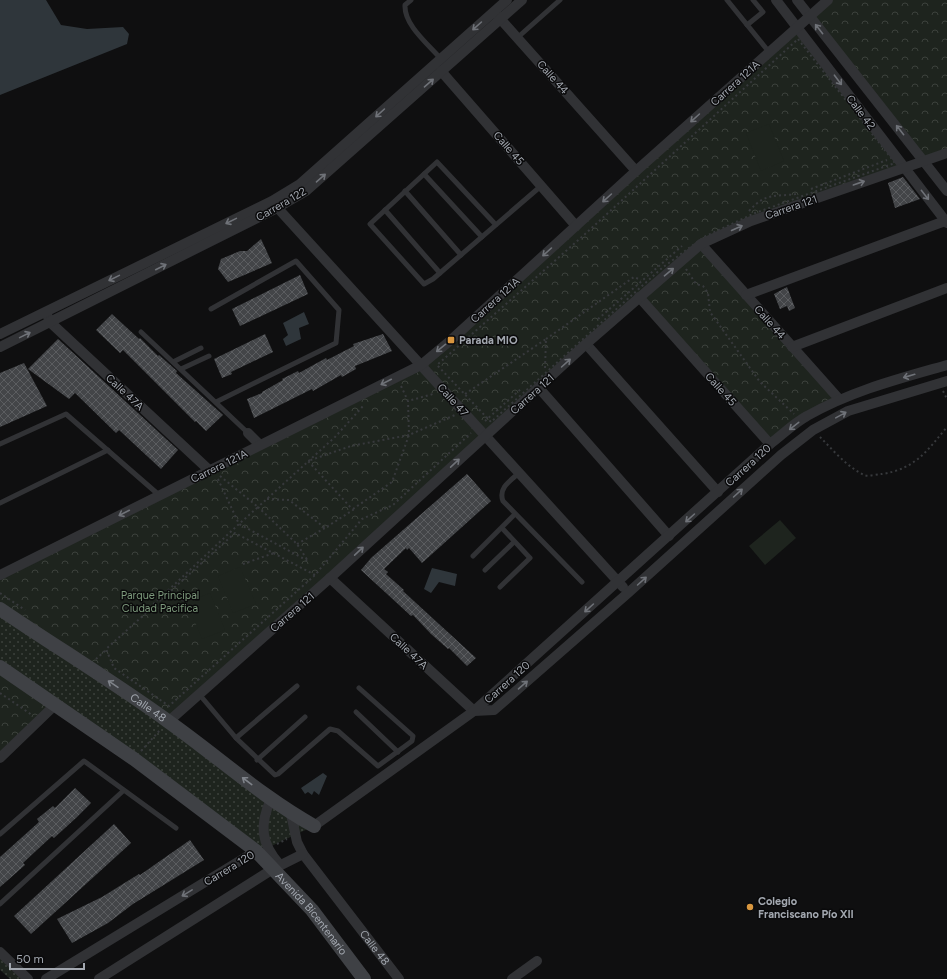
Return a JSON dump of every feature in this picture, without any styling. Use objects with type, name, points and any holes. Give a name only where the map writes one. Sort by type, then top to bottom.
[{"type":"main road","name":"Calle 48","points":[[0,609],[169,721],[291,814],[314,826]]},
{"type":"main road","points":[[0,667],[56,704],[262,850]]},
{"type":"main road","name":"Avenida Bicentenario","points":[[262,850],[312,910],[364,979]]},
{"type":"street","name":"Carrera 122","points":[[0,334],[306,191],[442,71],[497,15],[506,0]]},
{"type":"street","name":"Carrera 122","points":[[0,347],[51,323],[275,205],[441,59],[497,15],[522,0]]},
{"type":"street","name":"Calle 42","points":[[776,0],[946,222]]},
{"type":"street","points":[[797,0],[947,191]]},
{"type":"street","name":"Carrera 121A","points":[[0,575],[421,364],[451,340],[636,171],[828,0]]},
{"type":"street","name":"Calle 44","points":[[497,15],[636,171]]},
{"type":"street","name":"Calle 45","points":[[442,71],[576,226]]},
{"type":"street","name":"Carrera 121","points":[[169,721],[330,578],[586,344],[701,244],[751,221],[947,153]]},
{"type":"street","name":"Calle 47","points":[[275,205],[628,593]]},
{"type":"street","points":[[746,295],[946,222]]},
{"type":"street","name":"Calle 44","points":[[701,244],[839,399]]},
{"type":"street","points":[[792,347],[947,288]]},
{"type":"street","name":"Calle 45","points":[[639,297],[770,444]]},
{"type":"street","name":"Calle 47A","points":[[45,312],[51,323],[209,470]]},
{"type":"street","points":[[586,344],[718,492]]},
{"type":"street","name":"Carrera 120","points":[[314,826],[474,711],[770,444],[801,420],[839,399],[873,386],[947,365]]},
{"type":"street","name":"Carrera 120","points":[[474,711],[494,710],[628,593],[781,455],[814,430],[848,411],[947,381]]},
{"type":"street","points":[[539,388],[669,536]]},
{"type":"street","points":[[248,433],[260,445]]},
{"type":"street","name":"Calle 47A","points":[[330,578],[474,711]]},
{"type":"street","points":[[0,758],[56,704]]},
{"type":"street","points":[[262,850],[264,814],[271,799]]},
{"type":"street","name":"Calle 48","points":[[291,814],[295,835],[303,854],[399,979]]},
{"type":"street","name":"Carrera 120","points":[[46,979],[262,850]]},
{"type":"street","points":[[99,979],[276,867],[303,854]]},
{"type":"street","points":[[0,952],[28,979]]},
{"type":"street","points":[[512,979],[537,961]]},
{"type":"lane","points":[[411,0],[405,5],[405,13],[408,21],[441,59]]},
{"type":"lane","points":[[517,38],[560,0]]},
{"type":"lane","points":[[727,0],[769,52]]},
{"type":"lane","points":[[748,25],[763,12],[753,0]]},
{"type":"lane","points":[[496,226],[437,162],[370,224],[424,284],[440,274],[496,226],[541,186]]},
{"type":"lane","points":[[424,174],[482,237]]},
{"type":"lane","points":[[405,192],[461,255]]},
{"type":"lane","points":[[385,210],[440,274]]},
{"type":"lane","points":[[210,309],[296,261],[339,310],[336,343],[216,402]]},
{"type":"lane","points":[[141,332],[248,433]]},
{"type":"lane","points":[[173,362],[201,348]]},
{"type":"lane","points":[[181,369],[209,356]]},
{"type":"lane","points":[[0,444],[66,414],[158,496]]},
{"type":"lane","points":[[0,503],[108,450]]},
{"type":"lane","points":[[519,473],[502,490],[500,495],[502,501],[582,582]]},
{"type":"lane","points":[[473,556],[515,514]]},
{"type":"lane","points":[[500,587],[530,558],[502,528]]},
{"type":"lane","points":[[485,570],[514,542]]},
{"type":"lane","points":[[236,738],[298,686]]},
{"type":"lane","points":[[199,694],[236,738],[257,760],[272,773],[278,774],[330,729],[338,731],[378,766],[412,741],[413,736],[359,688]]},
{"type":"lane","points":[[356,712],[398,752]]},
{"type":"lane","points":[[257,760],[305,717]]},
{"type":"lane","points":[[0,834],[84,761],[176,828]]},
{"type":"lane","points":[[0,904],[124,791]]},
{"type":"path","points":[[798,39],[894,163],[755,213],[704,237],[662,268],[647,282],[491,422],[437,365],[584,235],[798,39]]},
{"type":"path","points":[[680,262],[696,284],[703,286],[708,293],[710,312],[760,382],[801,420]]},
{"type":"path","points":[[465,394],[634,277],[647,282]]},
{"type":"path","points":[[544,374],[546,339]]},
{"type":"path","points":[[297,544],[353,510],[392,482],[409,435],[408,401],[399,381]]},
{"type":"path","points":[[408,401],[438,392]]},
{"type":"path","points":[[96,659],[239,524],[335,437],[365,404]]},
{"type":"path","points":[[308,461],[351,446],[409,435],[458,414],[453,408]]},
{"type":"path","points":[[814,430],[852,468],[866,476],[896,472],[910,465],[922,457],[947,427]]},
{"type":"path","points":[[308,461],[353,510]]},
{"type":"path","points":[[216,473],[258,507],[297,544],[308,561],[239,524],[216,473]]},
{"type":"path","points":[[267,499],[289,500],[325,528]]},
{"type":"path","points":[[235,533],[315,575],[169,706],[114,668],[106,650],[168,594],[235,533]]},
{"type":"path","points":[[243,564],[274,554]]},
{"type":"path","points":[[168,594],[187,602]]},
{"type":"path","points":[[0,694],[37,718]]},
{"type":"path","points":[[134,759],[169,721]]},
{"type":"path","name":"Carrera 120","points":[[262,850],[295,835]]},
{"type":"green space","points":[[828,0],[947,0],[947,153],[924,161],[809,16]]},
{"type":"green space","name":"Parque Principal Ciudad Pacifica","points":[[797,27],[904,167],[701,244],[839,399],[770,444],[639,297],[169,721],[0,609],[0,575],[421,364]]},
{"type":"green space","points":[[769,124],[784,161],[761,171],[746,133]]},
{"type":"green space","points":[[780,520],[796,538],[765,565],[749,546]]},
{"type":"green space","points":[[240,567],[256,604],[233,613],[218,576]]},
{"type":"green space","points":[[210,593],[225,630],[202,639],[187,602]]},
{"type":"green space","points":[[0,609],[314,826],[267,848],[256,851],[0,667]]},
{"type":"green space","points":[[0,667],[56,704],[0,758]]},
{"type":"green space","points":[[0,952],[28,979],[10,979],[0,970]]},
{"type":"shaded area","points":[[0,0],[46,0],[61,25],[87,29],[123,27],[129,34],[127,44],[0,95]]},
{"type":"shaded area","points":[[304,312],[309,324],[299,328],[301,339],[286,346],[283,339],[288,335],[283,323]]},
{"type":"shaded area","points":[[432,568],[457,574],[455,586],[439,582],[431,593],[424,589]]},
{"type":"shaded area","points":[[323,773],[327,776],[319,795],[314,791],[312,795],[308,792],[305,794],[301,788]]},
{"type":"building","points":[[903,177],[920,199],[895,208],[888,183]]},
{"type":"building","points":[[261,239],[272,263],[228,282],[218,269],[221,259],[240,251],[247,251]]},
{"type":"building","points":[[300,275],[308,294],[240,326],[232,309]]},
{"type":"building","points":[[787,287],[795,308],[789,311],[787,306],[780,309],[774,294]]},
{"type":"building","points":[[112,314],[158,356],[159,355],[177,371],[176,373],[223,415],[206,431],[196,421],[195,422],[123,350],[120,353],[96,330]]},
{"type":"building","points":[[265,334],[273,352],[231,372],[232,374],[222,378],[214,359]]},
{"type":"building","points":[[383,334],[392,351],[355,366],[356,369],[342,377],[341,375],[313,391],[312,389],[254,418],[247,399],[262,393],[283,380],[282,379],[298,371],[299,373],[326,358],[327,360],[354,346],[353,344]]},
{"type":"building","points":[[58,339],[178,450],[161,469],[119,430],[116,433],[75,393],[69,399],[28,369]]},
{"type":"building","points":[[24,363],[47,406],[0,427],[0,373]]},
{"type":"building","points":[[467,474],[491,501],[422,563],[409,548],[407,550],[406,548],[384,569],[388,572],[386,574],[404,590],[403,591],[476,658],[467,666],[449,648],[448,649],[431,634],[413,615],[411,616],[361,570],[371,558]]},
{"type":"building","points":[[75,788],[91,803],[54,838],[52,836],[23,863],[25,865],[0,887],[0,857],[39,822],[37,819],[53,806],[55,808]]},
{"type":"building","points":[[114,824],[131,843],[31,934],[14,916]]},
{"type":"building","points":[[190,840],[204,860],[133,904],[108,923],[72,943],[57,919],[102,897],[139,874],[140,875]]},
{"type":"place","name":"Parada MIO","points":[[451,340]]},
{"type":"place","name":"Colegio Franciscano Pío XII","points":[[750,907]]}]
